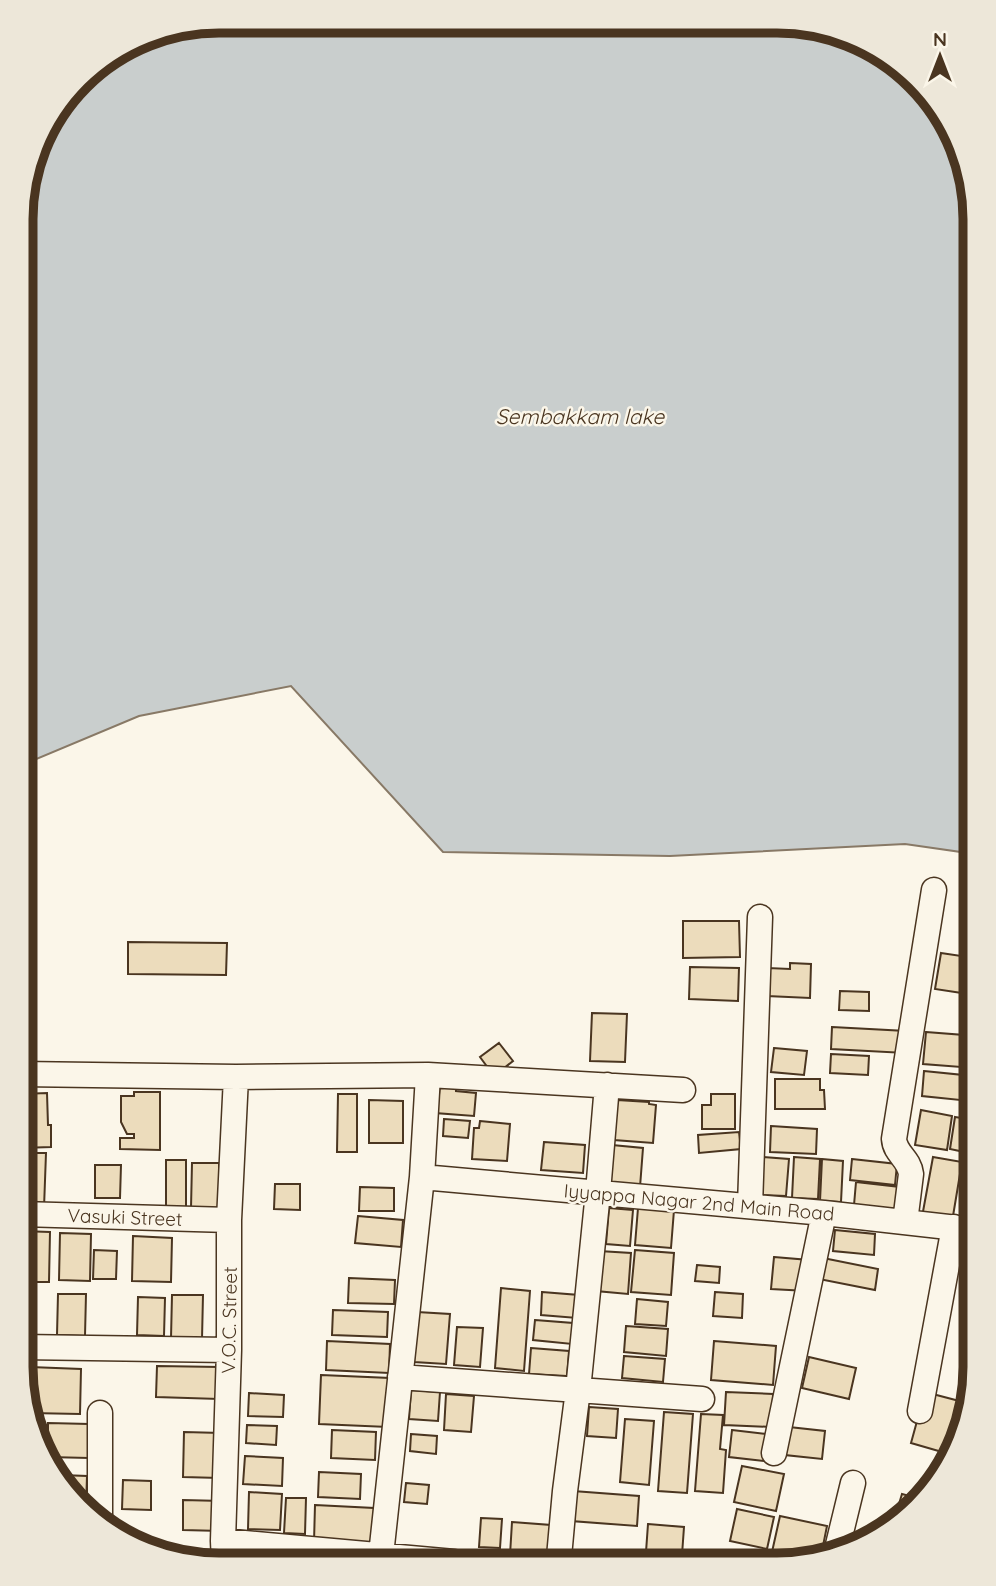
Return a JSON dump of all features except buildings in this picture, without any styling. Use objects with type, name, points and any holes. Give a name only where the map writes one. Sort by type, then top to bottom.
[{"type":"street","points":[[905,1222],[911,1174],[908,1162],[895,1146],[894,1139],[934,890]]},
{"type":"street","points":[[750,1206],[760,917]]},
{"type":"street","points":[[33,1073],[428,1075],[683,1090]]},
{"type":"street","points":[[381,1553],[422,1177],[428,1075]]},
{"type":"street","name":"V.O.C. Street","points":[[223,1552],[229,1350],[229,1220],[236,1076]]},
{"type":"street","points":[[564,1553],[565,1490],[578,1390],[607,1085]]},
{"type":"street","name":"Iyyappa Nagar 2nd Main Road","points":[[422,1177],[962,1228]]},
{"type":"street","points":[[774,1453],[824,1213]]},
{"type":"street","name":"Vasuki Street","points":[[33,1214],[229,1220]]},
{"type":"street","points":[[920,1411],[962,1236]]},
{"type":"street","points":[[33,1347],[229,1350]]},
{"type":"street","points":[[400,1377],[702,1399]]},
{"type":"street","points":[[100,1413],[100,1509]]},
{"type":"street","points":[[839,1542],[853,1483]]},
{"type":"street","points":[[223,1552],[276,1553]]},
{"type":"water","name":"Sembakkam lake","points":[[219,33],[777,33],[801,35],[848,47],[890,72],[905,85],[905,91],[911,91],[938,126],[949,148],[959,183],[963,219],[962,852],[905,844],[670,856],[443,852],[291,686],[139,716],[33,760],[35,195],[43,159],[58,126],[79,97],[97,79],[126,58],[159,43]]}]
